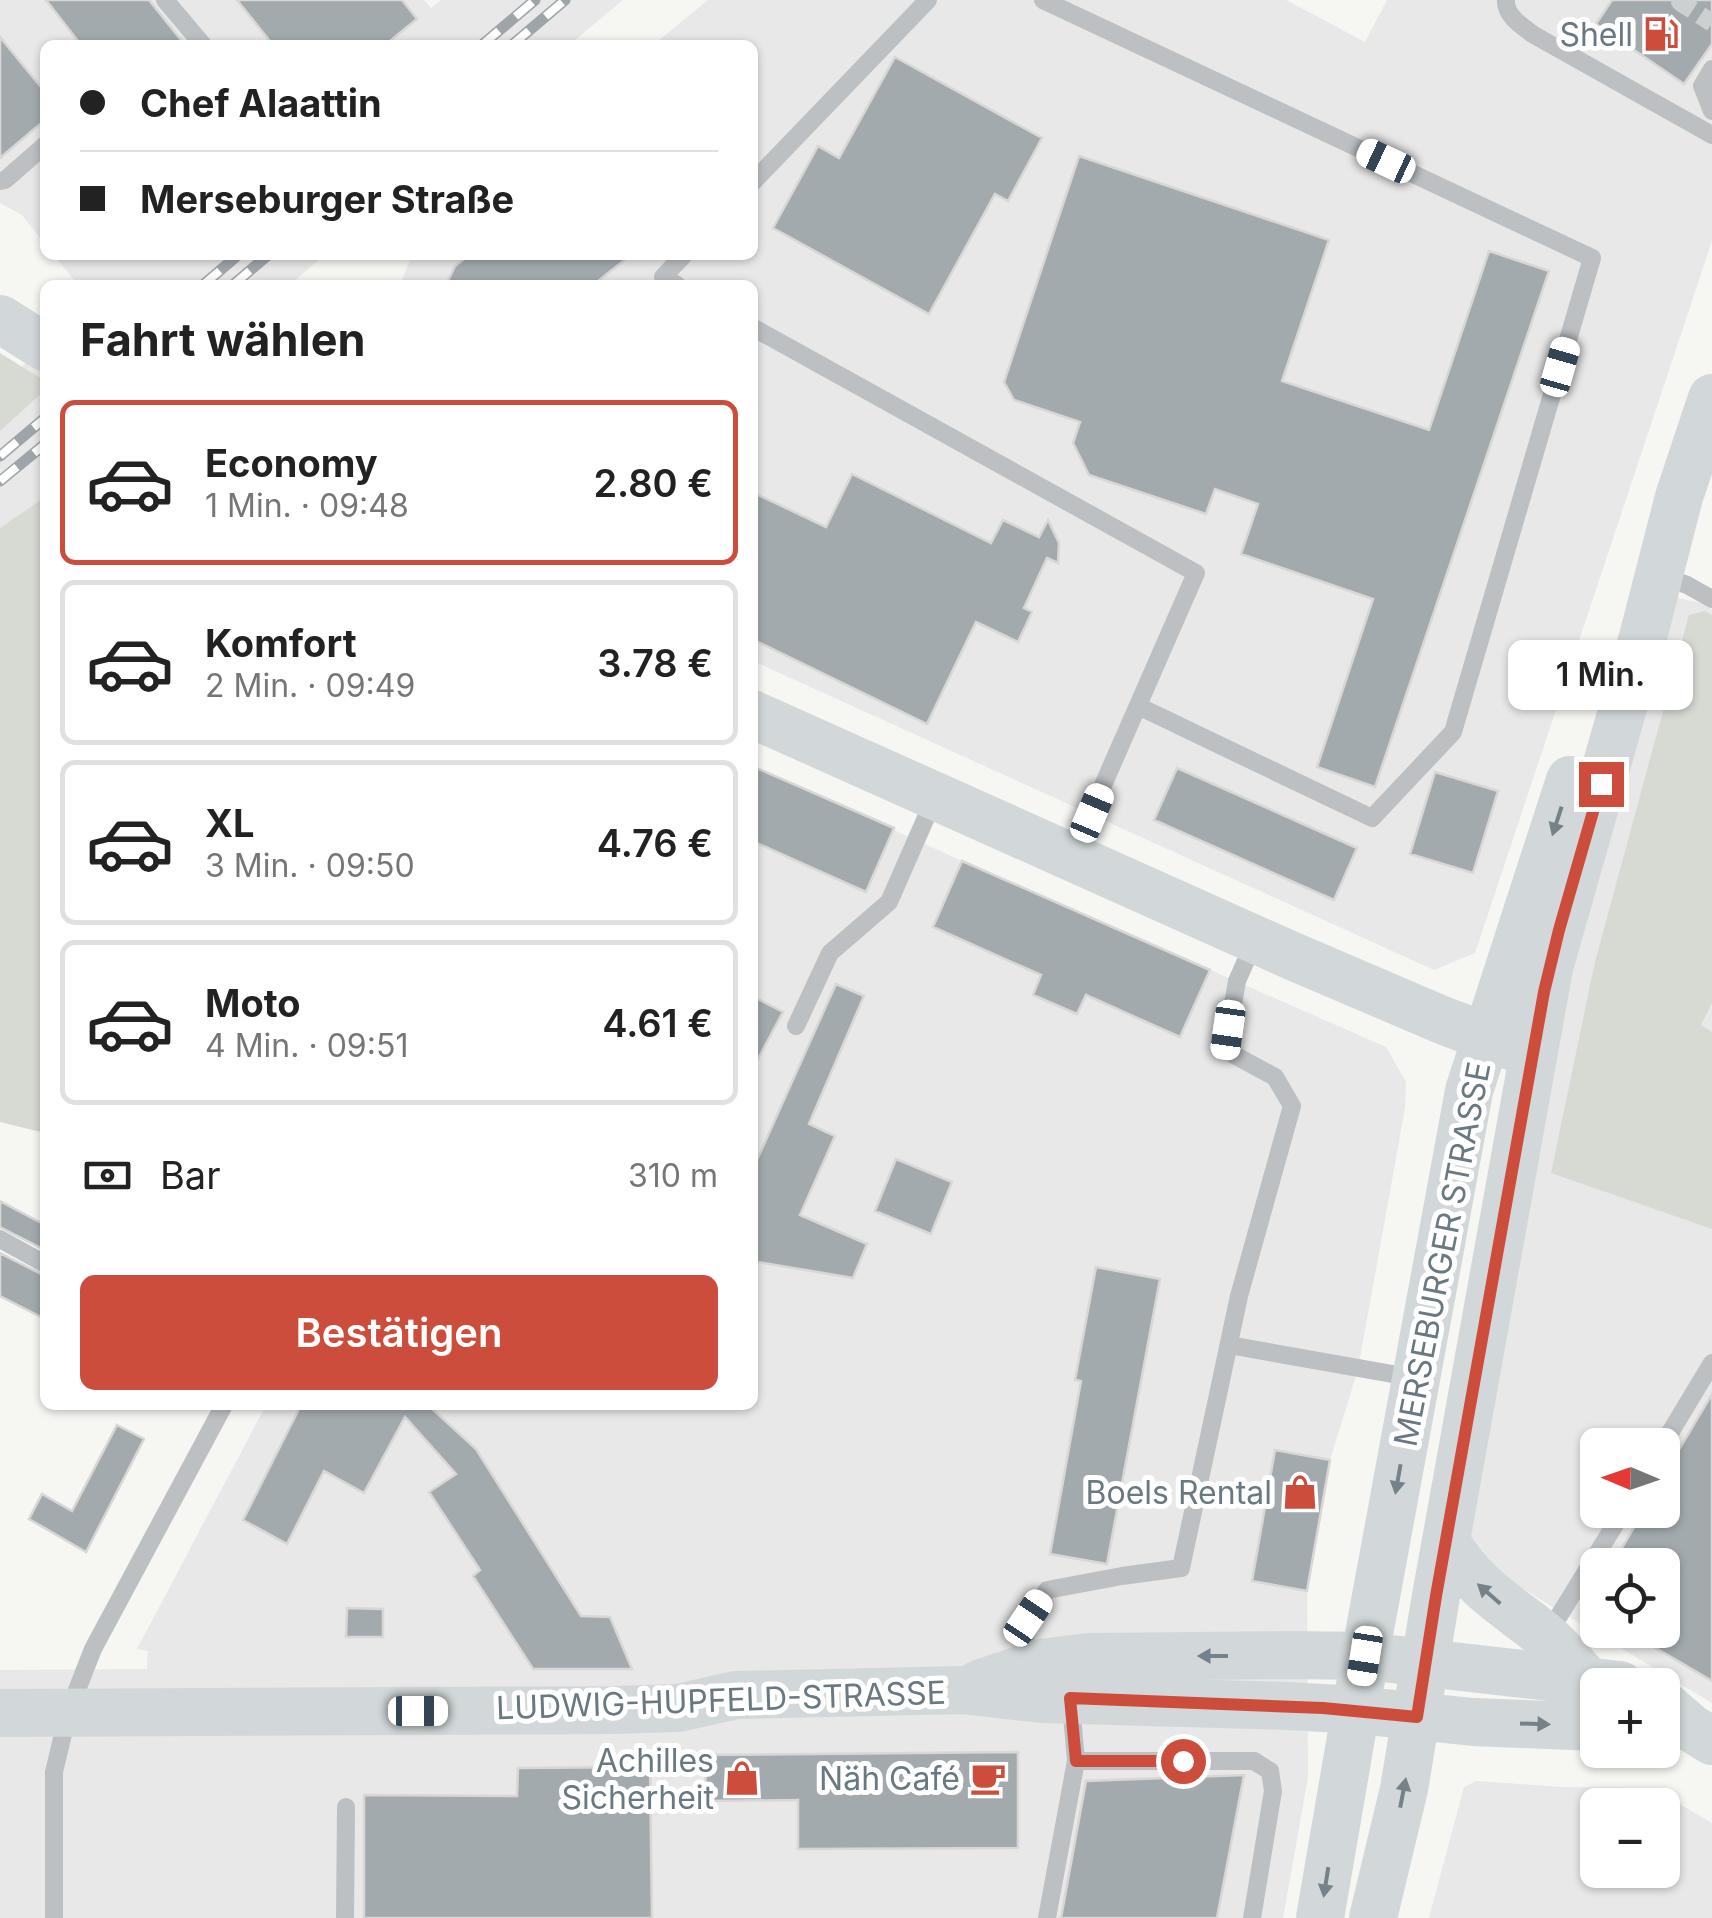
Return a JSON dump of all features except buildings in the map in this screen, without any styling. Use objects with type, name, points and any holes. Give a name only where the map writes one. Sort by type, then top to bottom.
[{"type":"main road","name":"MERSEBURGER STRASSE","points":[[1320,1918],[1469,1091],[1617,642],[1678,497],[1712,398]]},
{"type":"main road","name":"MERSEBURGER STRASSE","points":[[1373,1918],[1400,1813],[1544,992],[1660,575],[1678,497]]},
{"type":"main road","points":[[758,717],[1255,940],[1533,1055]]},
{"type":"main road","points":[[1446,1542],[1485,1590],[1585,1668]]},
{"type":"main road","name":"LUDWIG-HUPFELD-STRASSE","points":[[962,1690],[1040,1664],[1088,1657],[1365,1656],[1580,1680]]},
{"type":"main road","name":"LUDWIG-HUPFELD-STRASSE","points":[[0,1713],[646,1709],[678,1708],[736,1695],[962,1690],[1042,1698],[1357,1710],[1473,1722],[1580,1726]]},
{"type":"street","points":[[165,0],[199,40]]},
{"type":"street","points":[[758,177],[928,0]]},
{"type":"street","points":[[1043,0],[1592,258],[1453,732],[1372,818],[1138,706]]},
{"type":"street","points":[[1506,0],[1510,14],[1534,35],[1712,136]]},
{"type":"street","points":[[1712,69],[1702,86],[1712,111]]},
{"type":"street","points":[[0,181],[40,149]]},
{"type":"street","points":[[668,280],[663,277],[679,260]]},
{"type":"street","points":[[758,330],[1196,573],[1072,857]]},
{"type":"street","points":[[1660,575],[1712,599]]},
{"type":"street","points":[[796,1026],[830,953],[888,902],[935,796]]},
{"type":"street","points":[[1020,1670],[1028,1618],[1047,1590],[1181,1568],[1239,1296],[1292,1106],[1276,1077],[1226,1050],[1237,982],[1255,940]]},
{"type":"street","points":[[0,1239],[40,1261]]},
{"type":"street","points":[[1229,1344],[1415,1378]]},
{"type":"street","points":[[1674,1428],[1709,1374]]},
{"type":"street","points":[[54,1918],[54,1772],[68,1713],[92,1650],[221,1410]]},
{"type":"street","points":[[1546,1637],[1613,1528]]},
{"type":"street","points":[[1047,1918],[1076,1761],[1070,1698]]},
{"type":"street","points":[[1076,1761],[1254,1761],[1270,1771],[1273,1792],[1252,1918]]},
{"type":"street","points":[[345,1918],[346,1807]]},
{"type":"shaded area","points":[[0,0],[424,0],[431,8],[441,0],[623,0],[575,40],[40,40],[40,238],[22,215],[0,203]]},
{"type":"shaded area","points":[[708,0],[1286,0],[1365,42],[1387,0],[1712,0],[1712,241],[1475,953],[1434,970],[758,663],[758,280],[402,280],[410,260],[758,260],[758,40],[659,40]]},
{"type":"shaded area","points":[[58,260],[318,260],[296,280],[74,280]]},
{"type":"shaded area","points":[[40,350],[40,500],[0,528],[0,386]]},
{"type":"shaded area","points":[[0,353],[40,378],[40,395],[0,431]]},
{"type":"shaded area","points":[[40,500],[40,1132],[0,1122],[0,528]]},
{"type":"shaded area","points":[[1669,596],[1702,603],[1712,609],[1712,1703],[1680,1684],[1680,1668],[1654,1668],[1621,1648],[1680,1648],[1680,1548],[1580,1548],[1580,1623],[1462,1552],[1566,957]]},
{"type":"shaded area","points":[[1705,611],[1712,615],[1712,1003],[1701,1025],[1712,1032],[1712,1229],[1551,1173],[1595,962],[1689,615]]},
{"type":"shaded area","points":[[758,768],[1386,1047],[1406,1082],[1405,1108],[1358,1369],[1330,1460],[1307,1591],[1308,1777],[1283,1918],[0,1918],[0,1670],[147,1669],[148,1651],[137,1649],[263,1410],[758,1410]]},
{"type":"shaded area","points":[[1476,1781],[1652,1788],[1580,1788],[1580,1888],[1680,1888],[1680,1804],[1712,1823],[1712,1918],[1429,1918],[1464,1787]]},
{"type":"tunnel","points":[[1682,0],[1712,23]]},
{"type":"railway","points":[[488,40],[535,0]]},
{"type":"railway","points":[[518,40],[565,0]]},
{"type":"railway","points":[[209,280],[232,260]]},
{"type":"railway","points":[[239,280],[262,260]]},
{"type":"railway","points":[[0,456],[40,422]]},
{"type":"railway","points":[[0,481],[40,448]]},
{"type":"place","name":"Shell","points":[[1661,34]]},
{"type":"place","name":"Boels Rental","points":[[1300,1492]]},
{"type":"place","name":"Achilles Sicherheit","points":[[742,1778]]},
{"type":"place","name":"Näh Café","points":[[988,1778]]},
{"type":"route","points":[[1183,1761],[1076,1761],[1070,1698],[1323,1708],[1417,1717],[1544,992],[1601,784]]}]
